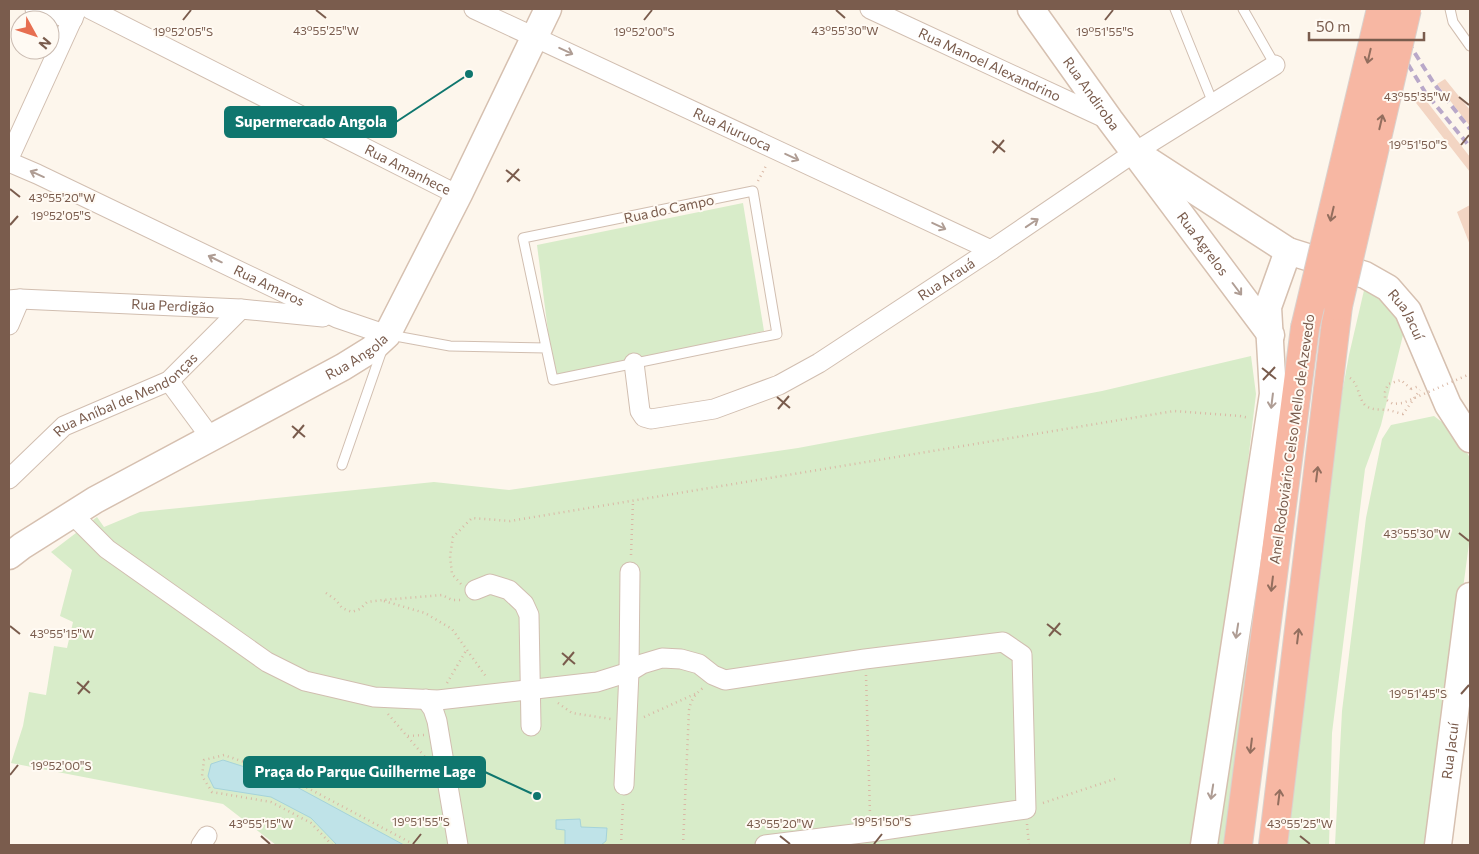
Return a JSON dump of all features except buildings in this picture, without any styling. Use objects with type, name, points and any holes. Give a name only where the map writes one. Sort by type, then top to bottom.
[{"type":"highway","name":"Anel Rodoviário Celso Mello de Azevedo","points":[[1238,845],[1305,328],[1381,9]]},
{"type":"highway","name":"Anel Rodoviário Celso Mello de Azevedo","points":[[1273,845],[1338,306],[1407,9]]},
{"type":"street","points":[[9,160],[75,14],[35,9]]},
{"type":"street","name":"Rua Amanhece","points":[[90,9],[459,194]]},
{"type":"street","name":"Rua Aiuruoca","points":[[474,9],[991,250]]},
{"type":"street","name":"Rua Angola","points":[[9,556],[72,514],[343,367],[372,349],[387,335],[459,194],[548,9]]},
{"type":"street","name":"Rua Manoel Alexandrino","points":[[870,9],[1110,120]]},
{"type":"street","name":"Rua Andiroba","points":[[1031,9],[1135,152]]},
{"type":"street","name":"Rua Arauá","points":[[634,363],[640,411],[644,417],[651,419],[714,409],[779,385],[819,364],[1135,152],[1274,65]]},
{"type":"street","points":[[1135,152],[1288,250]]},
{"type":"street","name":"Rua Agrelos","points":[[1135,152],[1270,335]]},
{"type":"street","name":"Rua Amaros","points":[[9,160],[337,318],[387,335]]},
{"type":"street","name":"Anel Rodoviário Celso Mello de Azevedo","points":[[1204,845],[1273,394],[1268,306],[1288,250]]},
{"type":"street","name":"Rua Jacuí","points":[[1288,250],[1364,274],[1388,288],[1408,311],[1448,404],[1470,439]]},
{"type":"street","points":[[9,325],[14,299]]},
{"type":"street","name":"Rua Perdigão","points":[[14,299],[241,309],[337,318]]},
{"type":"street","name":"Rua Aníbal de Mendonças","points":[[9,479],[64,426],[169,381],[241,309]]},
{"type":"street","points":[[169,381],[210,438]]},
{"type":"street","points":[[72,514],[107,549],[267,662],[305,681],[374,697],[432,700],[597,682],[662,658],[681,659],[699,664],[713,675],[726,680],[865,658],[1003,642],[1022,655],[1026,809],[765,845]]},
{"type":"street","points":[[624,785],[630,572]]},
{"type":"street","points":[[475,590],[490,584],[509,590],[524,604],[529,615],[531,726]]},
{"type":"street","name":"Rua Jacuí","points":[[1438,845],[1470,596]]},
{"type":"street","points":[[432,700],[433,709],[438,721],[458,845]]},
{"type":"lane","points":[[1175,9],[1213,102]]},
{"type":"lane","points":[[1242,9],[1274,65]]},
{"type":"lane","points":[[1450,9],[1453,22],[1470,46]]},
{"type":"lane","name":"Rua do Campo","points":[[753,191],[777,334],[555,380],[552,378],[523,238],[753,191]]},
{"type":"lane","points":[[342,465],[387,335]]},
{"type":"lane","name":"Rua Amaros","points":[[387,335],[450,346],[546,348]]},
{"type":"path","points":[[753,191],[775,149]]},
{"type":"path","points":[[1329,376],[1341,374],[1352,379],[1364,404],[1372,409],[1388,410],[1403,414],[1424,385]]},
{"type":"path","points":[[1411,389],[1401,380],[1388,384],[1384,392],[1385,399],[1393,404],[1403,403],[1470,374]]},
{"type":"path","points":[[326,593],[336,600],[342,608],[352,612],[360,609],[367,602],[382,600],[442,595],[452,600],[462,601],[475,590],[460,583],[452,574],[450,556],[453,537],[472,518],[510,521],[1174,410],[1240,416],[1269,422]]},
{"type":"path","points":[[630,572],[633,500]]},
{"type":"path","points":[[382,600],[425,613],[452,629],[498,694]]},
{"type":"path","points":[[432,700],[467,649]]},
{"type":"path","points":[[865,658],[870,832]]},
{"type":"path","points":[[683,845],[691,701],[696,694],[707,686],[726,680]]},
{"type":"path","points":[[374,697],[425,757]]},
{"type":"path","points":[[332,845],[311,823],[271,802],[212,792],[202,776],[204,760],[224,755],[287,777],[415,845]]},
{"type":"path","points":[[1026,809],[1118,778]]},
{"type":"path","points":[[621,845],[624,785]]},
{"type":"green space","points":[[743,203],[764,331],[554,378],[537,245]]},
{"type":"green space","points":[[1365,286],[1380,291],[1405,327],[1381,425],[1365,469],[1332,733],[1329,845],[1284,845],[1323,497],[1349,355]]},
{"type":"green space","points":[[1278,339],[1291,395],[1232,845],[1217,845]]},
{"type":"green space","points":[[1251,356],[1256,394],[1236,564],[1196,845],[276,845],[223,804],[11,763],[23,726],[29,692],[46,695],[54,646],[67,648],[73,622],[60,616],[72,570],[51,552],[97,517],[104,527],[140,512],[434,482],[509,490],[798,448],[1102,391]]},
{"type":"green space","points":[[1434,416],[1455,432],[1470,458],[1470,536],[1429,845],[1335,845],[1342,711],[1366,518],[1382,439],[1391,425]]},
{"type":"water","points":[[223,760],[282,779],[404,845],[337,845],[311,818],[271,797],[214,788],[208,776],[211,764]]},
{"type":"water","points":[[580,819],[581,827],[607,828],[606,841],[601,845],[565,845],[565,830],[556,829],[556,820]]},
{"type":"railway","points":[[1374,9],[1425,92],[1470,147]]},
{"type":"railway","points":[[1387,9],[1435,85],[1470,129]]},
{"type":"place","name":"Supermercado Angola","points":[[469,74]]},
{"type":"place","name":"Praça do Parque Guilherme Lage","points":[[537,796]]}]
